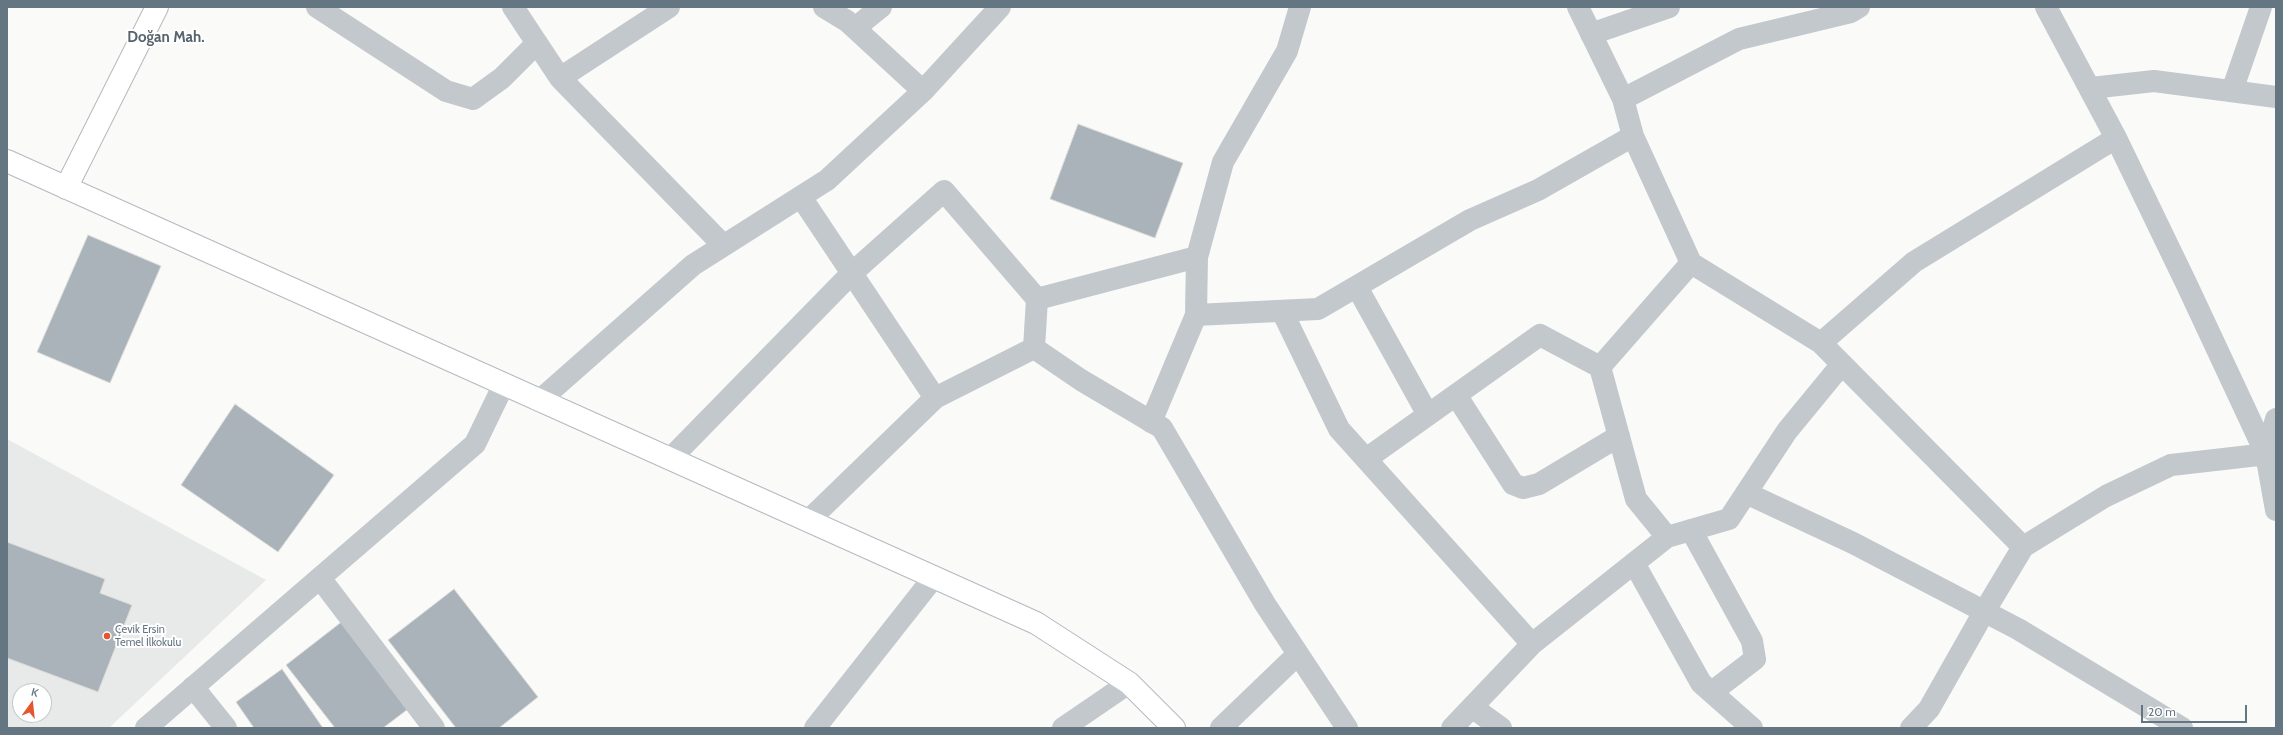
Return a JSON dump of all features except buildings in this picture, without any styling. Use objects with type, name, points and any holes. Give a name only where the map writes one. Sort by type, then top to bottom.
[{"type":"main road","points":[[66,188],[157,7]]},
{"type":"main road","points":[[7,161],[1036,623],[1129,683],[1174,728]]},
{"type":"street","points":[[316,7],[446,91],[473,99],[502,78],[537,43]]},
{"type":"street","points":[[513,7],[560,78],[723,245]]},
{"type":"street","points":[[560,78],[669,7]]},
{"type":"street","points":[[824,7],[855,28],[923,91]]},
{"type":"street","points":[[855,28],[881,7]]},
{"type":"street","points":[[539,401],[693,265],[827,180],[923,91],[1000,7]]},
{"type":"street","points":[[1151,422],[1196,315],[1197,257],[1223,162],[1287,51],[1300,7]]},
{"type":"street","points":[[1578,7],[1623,98],[1633,136],[1691,263],[1821,343],[2023,547]]},
{"type":"street","points":[[1591,34],[1669,7]]},
{"type":"street","points":[[1623,98],[1739,39],[1851,12],[1859,7]]},
{"type":"street","points":[[2046,7],[2091,88],[2271,454]]},
{"type":"street","points":[[2232,91],[2261,7]]},
{"type":"street","points":[[2091,88],[2154,81],[2276,97]]},
{"type":"street","points":[[1196,315],[1318,309],[1470,220],[1538,190],[1633,136]]},
{"type":"street","points":[[1821,343],[1914,262],[2116,138]]},
{"type":"street","points":[[670,459],[852,273],[944,191],[1037,300],[1034,348]]},
{"type":"street","points":[[801,197],[935,398]]},
{"type":"street","points":[[1037,300],[1197,257]]},
{"type":"street","points":[[1600,367],[1691,263]]},
{"type":"street","points":[[1357,287],[1428,415]]},
{"type":"street","points":[[1282,311],[1339,429],[1532,644]]},
{"type":"street","points":[[1366,459],[1540,335],[1600,367],[1636,499],[1667,537]]},
{"type":"street","points":[[808,521],[935,398],[1034,348]]},
{"type":"street","points":[[1034,348],[1081,380],[1162,428],[1266,604],[1346,728]]},
{"type":"street","points":[[1452,728],[1532,644],[1667,537],[1729,519],[1787,431],[1842,364]]},
{"type":"street","points":[[146,728],[475,444],[504,384]]},
{"type":"street","points":[[1456,395],[1513,484],[1523,488],[1539,484],[1619,436]]},
{"type":"street","points":[[2276,419],[2271,454],[2276,510]]},
{"type":"street","points":[[1911,728],[1929,709],[2023,547],[2106,496],[2171,465],[2271,454]]},
{"type":"street","points":[[1746,493],[1853,543],[2018,629],[2171,725]]},
{"type":"street","points":[[1692,530],[1752,641],[1755,659],[1712,692]]},
{"type":"street","points":[[1634,563],[1701,683],[1746,726]]},
{"type":"street","points":[[814,728],[934,577]]},
{"type":"street","points":[[320,578],[434,728]]},
{"type":"street","points":[[1222,728],[1298,654]]},
{"type":"street","points":[[1063,728],[1129,683]]},
{"type":"street","points":[[193,687],[226,728]]},
{"type":"street","points":[[1472,707],[1502,728]]},
{"type":"shaded area","name":"Çevik Ersin Temel İlkokulu","points":[[7,439],[266,580],[109,728],[7,728]]},
{"type":"place","name":"Çevik Ersin Temel İlkokulu","points":[[107,636]]},
{"type":"district","name":"Doğan Mah.","points":[[166,38]]}]
